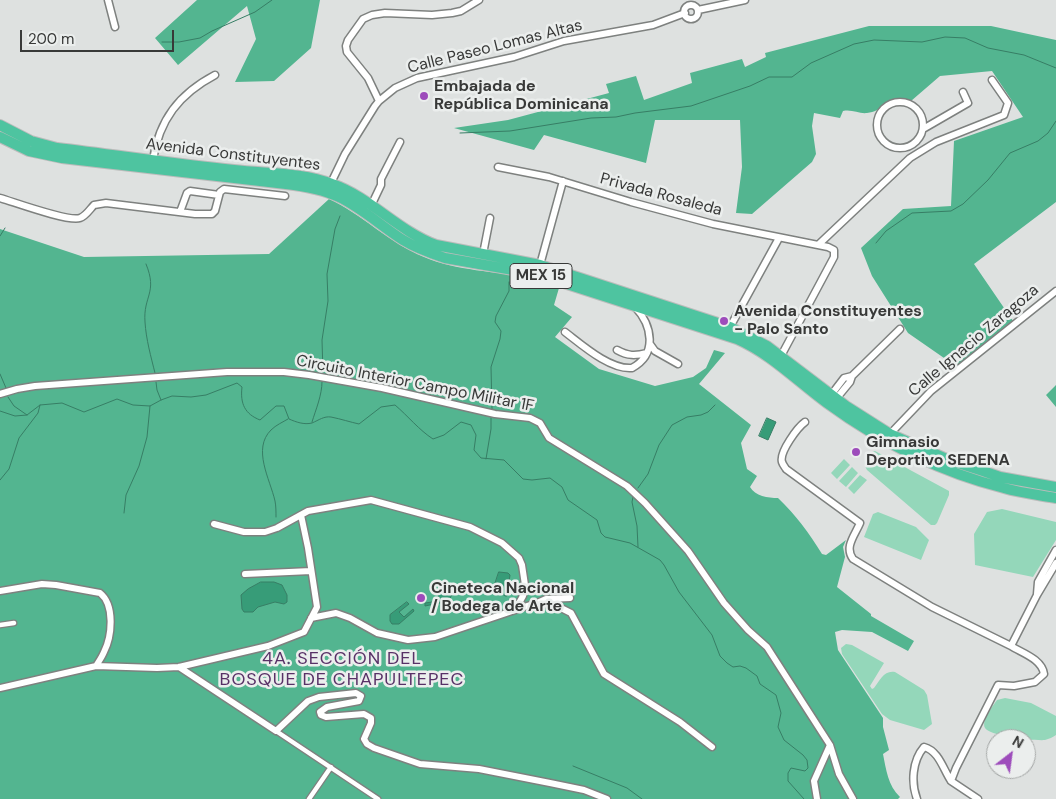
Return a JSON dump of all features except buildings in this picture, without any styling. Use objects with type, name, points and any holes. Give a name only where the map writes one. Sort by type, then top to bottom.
[{"type":"highway","name":"Avenida Constituyentes","points":[[0,124],[31,141],[58,148],[236,171],[290,175],[331,183],[372,206],[421,239],[452,249],[540,265],[730,328],[748,336],[781,356],[833,397],[890,434],[940,456],[983,471],[1010,479],[1056,487]]},
{"type":"highway","name":"Avenida Constituyentes","points":[[0,137],[29,151],[62,158],[319,189],[339,197],[404,240],[432,254],[462,262],[536,274],[712,330],[746,343],[826,402],[893,444],[930,462],[993,486],[1056,498]]},
{"type":"street","points":[[108,0],[115,27]]},
{"type":"street","points":[[379,101],[368,78],[347,52],[348,40],[363,19],[385,13],[452,14],[479,0]]},
{"type":"street","points":[[698,10],[745,0]]},
{"type":"street","points":[[688,3],[698,10],[697,15],[693,18],[688,18],[685,13],[688,3]]},
{"type":"street","name":"Calle Paseo Lomas Altas","points":[[331,183],[345,154],[379,101],[395,88],[417,78],[514,57],[564,41],[653,25],[685,13]]},
{"type":"street","points":[[153,160],[161,129],[170,112],[184,95],[198,83],[215,75]]},
{"type":"street","points":[[818,245],[910,158],[936,142],[1004,115],[1008,103],[992,80]]},
{"type":"street","points":[[923,129],[921,114],[911,104],[896,102],[883,108],[876,121],[879,135],[889,146],[904,148],[916,142],[923,129],[968,103],[963,92]]},
{"type":"street","points":[[372,206],[382,185],[382,179],[400,142]]},
{"type":"street","points":[[904,148],[910,158]]},
{"type":"street","name":"Privada Rosaleda","points":[[498,167],[563,182],[713,224],[828,247],[834,250],[834,257],[781,356]]},
{"type":"street","points":[[540,265],[563,182]]},
{"type":"street","points":[[0,198],[36,210],[76,219],[84,216],[94,205],[106,203],[212,214],[215,212],[219,194],[224,189],[285,196]]},
{"type":"street","points":[[180,212],[187,193],[190,191],[219,194]]},
{"type":"street","points":[[483,254],[490,218]]},
{"type":"street","points":[[730,328],[779,238]]},
{"type":"street","name":"Calle Ignacio Zaragoza","points":[[890,434],[931,391],[1056,291]]},
{"type":"street","points":[[632,305],[643,317],[647,325],[650,344],[655,351],[678,364]]},
{"type":"street","points":[[647,325],[656,312]]},
{"type":"street","points":[[833,397],[850,382],[852,376],[900,329]]},
{"type":"street","points":[[565,332],[588,350],[619,368],[635,366],[643,360],[650,344]]},
{"type":"street","points":[[617,350],[633,356],[647,352]]},
{"type":"street","name":"Circuito Interior Campo Militar 1F","points":[[0,394],[35,386],[227,372],[284,372],[382,388],[495,414],[530,418],[540,423],[549,438],[556,443],[627,486],[688,551],[724,603],[766,648],[830,745],[839,774],[853,799]]},
{"type":"street","points":[[805,422],[799,426],[787,444],[782,456],[782,462],[786,469],[860,523],[848,548],[849,554],[853,559],[932,607],[1011,646],[1039,663],[1043,668],[1044,674],[1035,682],[1014,686],[998,685],[951,781]]},
{"type":"street","points":[[214,524],[244,532],[265,532],[277,528],[308,511],[371,500],[470,527],[502,543],[519,558],[525,584],[523,596],[515,610]]},
{"type":"street","points":[[0,688],[96,666],[179,667],[268,646],[304,632],[316,607],[301,514]]},
{"type":"street","points":[[1037,595],[1038,582],[1056,550]]},
{"type":"street","points":[[1011,646],[1056,563]]},
{"type":"street","points":[[245,574],[311,571]]},
{"type":"street","points":[[0,591],[42,584],[100,593],[106,601],[111,629],[104,652],[96,666]]},
{"type":"street","points":[[311,618],[336,613],[350,618],[377,633],[408,640],[436,637],[546,599],[570,598]]},
{"type":"street","points":[[536,603],[555,605],[571,613],[604,674],[680,722],[712,747]]},
{"type":"street","points":[[0,630],[3,625],[14,623]]},
{"type":"street","points":[[179,667],[378,799]]},
{"type":"street","points":[[276,731],[308,701],[319,697],[356,693],[361,696],[359,701],[327,706],[320,712],[321,715],[326,717],[364,714],[371,718],[371,723],[364,738],[367,744],[374,748],[420,764],[479,769],[550,782],[584,790],[607,799]]},
{"type":"street","points":[[817,798],[814,781],[830,745]]},
{"type":"street","points":[[917,799],[914,792],[914,768],[919,753],[924,747],[937,754],[951,781],[978,799]]},
{"type":"street","points":[[308,799],[331,767]]},
{"type":"shaded area","points":[[197,0],[320,0],[311,48],[274,81],[235,82],[256,39],[247,6],[178,65],[155,38]]},
{"type":"shaded area","points":[[869,26],[991,26],[1056,40],[1056,202],[974,264],[1013,321],[957,367],[908,333],[872,276],[861,248],[903,209],[951,206],[954,141],[1023,117],[992,71],[940,76],[911,101],[896,99],[873,112],[843,111],[840,118],[814,113],[812,126],[816,154],[812,162],[752,214],[736,213],[742,167],[740,120],[655,120],[646,163],[544,135],[534,150],[454,128],[508,120],[609,93],[606,84],[636,76],[644,100],[692,83],[690,73],[742,59],[745,67],[766,57],[765,53]]},
{"type":"shaded area","points":[[329,199],[353,212],[399,244],[424,257],[463,268],[534,279],[559,288],[554,305],[572,317],[555,337],[599,369],[655,386],[693,377],[706,368],[714,350],[725,353],[699,384],[751,425],[741,443],[747,469],[757,476],[750,487],[758,494],[778,498],[802,524],[822,554],[826,555],[846,540],[843,547],[845,557],[837,587],[871,614],[871,616],[914,641],[908,651],[872,632],[842,630],[835,632],[838,650],[883,718],[883,727],[889,750],[883,754],[890,783],[900,797],[898,799],[0,799],[0,229],[84,257],[269,254]]},
{"type":"shaded area","points":[[1056,385],[1056,407],[1046,395]]},
{"type":"shaded area","points":[[767,418],[776,422],[768,440],[759,436]]},
{"type":"shaded area","points":[[875,451],[949,491],[949,495],[935,525],[931,525],[867,470],[866,459],[869,454]]},
{"type":"shaded area","points":[[844,459],[850,465],[837,479],[831,473]]},
{"type":"shaded area","points":[[852,467],[858,473],[846,487],[839,481]]},
{"type":"shaded area","points":[[860,475],[867,480],[854,494],[848,488]]},
{"type":"shaded area","points":[[1002,509],[1056,522],[1056,540],[1033,577],[975,565],[974,534],[987,512]]},
{"type":"shaded area","points":[[878,512],[916,527],[929,540],[921,560],[864,537],[873,514]]},
{"type":"shaded area","points":[[499,572],[510,575],[507,596],[494,587]]},
{"type":"shaded area","points":[[261,582],[274,582],[282,585],[287,595],[287,602],[284,604],[275,602],[258,607],[253,612],[244,612],[241,595]]},
{"type":"shaded area","points":[[446,589],[452,594],[449,601],[425,606],[425,603],[439,601],[438,593],[433,594],[433,591]]},
{"type":"shaded area","points":[[407,602],[409,604],[399,612],[404,617],[413,609],[414,611],[399,624],[392,624],[390,615]]},
{"type":"shaded area","points":[[846,644],[852,645],[884,663],[870,686],[872,689],[883,676],[895,672],[924,690],[927,695],[932,724],[924,730],[890,720],[882,714],[842,654],[841,648]]},
{"type":"shaded area","points":[[1005,698],[1031,703],[1056,716],[1056,735],[1045,740],[1036,740],[1036,729],[986,729],[984,725],[986,717],[997,700]]},
{"type":"waterway","points":[[162,42],[179,42],[200,38],[255,12],[272,0]]},
{"type":"waterway","points":[[460,133],[510,131],[591,118],[616,117],[691,106],[750,86],[769,77],[792,77],[811,63],[854,44],[874,40],[922,42],[945,37],[965,38],[988,48],[1024,55],[1056,68]]},
{"type":"waterway","points":[[876,243],[886,231],[912,213],[951,211],[963,204],[988,180],[1010,153],[1038,141],[1048,133],[1056,121]]},
{"type":"waterway","points":[[323,373],[322,340],[328,301],[327,274],[335,229],[340,216]]},
{"type":"waterway","points":[[0,236],[5,228]]},
{"type":"waterway","points":[[146,264],[151,282],[145,322],[155,373]]},
{"type":"waterway","points":[[492,409],[491,367],[501,331],[495,322],[496,316],[509,291],[509,282]]},
{"type":"waterway","points":[[0,374],[6,388]]},
{"type":"waterway","points":[[156,382],[161,400]]},
{"type":"waterway","points":[[312,422],[320,397],[322,382]]},
{"type":"waterway","points":[[0,411],[15,416],[27,415],[40,405],[62,403],[84,412],[117,399],[133,405],[150,406],[172,396],[191,397],[206,395],[237,383],[242,387],[242,398],[245,408],[251,415],[260,420],[276,406],[284,406],[289,419],[300,423],[312,423],[328,417],[359,424],[381,407],[395,405],[433,439],[444,435],[461,422],[471,425],[476,435],[474,450],[481,458],[504,460],[523,479],[550,478],[562,487],[568,500],[597,520],[601,533],[605,537],[630,543],[660,560],[679,592],[712,635],[720,656],[733,667],[740,666],[746,668],[757,676],[760,684],[776,695],[781,713],[778,727],[784,740],[807,760],[808,768],[805,771],[791,768],[788,773],[788,781],[804,799]]},
{"type":"waterway","points":[[8,397],[14,406],[27,415]]},
{"type":"waterway","points":[[0,480],[9,469],[19,438],[38,413],[40,405]]},
{"type":"waterway","points":[[638,488],[648,474],[659,445],[672,425],[687,417],[708,412],[715,405]]},
{"type":"waterway","points":[[124,513],[126,495],[139,466],[147,437],[150,406]]},
{"type":"waterway","points":[[486,459],[491,418]]},
{"type":"waterway","points":[[276,517],[275,501],[264,464],[263,446],[271,430],[288,419]]},
{"type":"waterway","points":[[633,497],[638,547]]},
{"type":"waterway","points":[[573,766],[627,788],[642,799]]},
{"type":"place","name":"Embajada de República Dominicana","points":[[424,96]]},
{"type":"place","name":"Avenida Constituyentes - Palo Santo","points":[[724,321]]},
{"type":"place","name":"Gimnasio Deportivo SEDENA","points":[[856,452]]},
{"type":"place","name":"Cineteca Nacional / Bodega de Arte","points":[[421,598]]},
{"type":"district","name":"4A. SECCIÓN DEL BOSQUE DE CHAPULTEPEC","points":[[342,670]]}]
